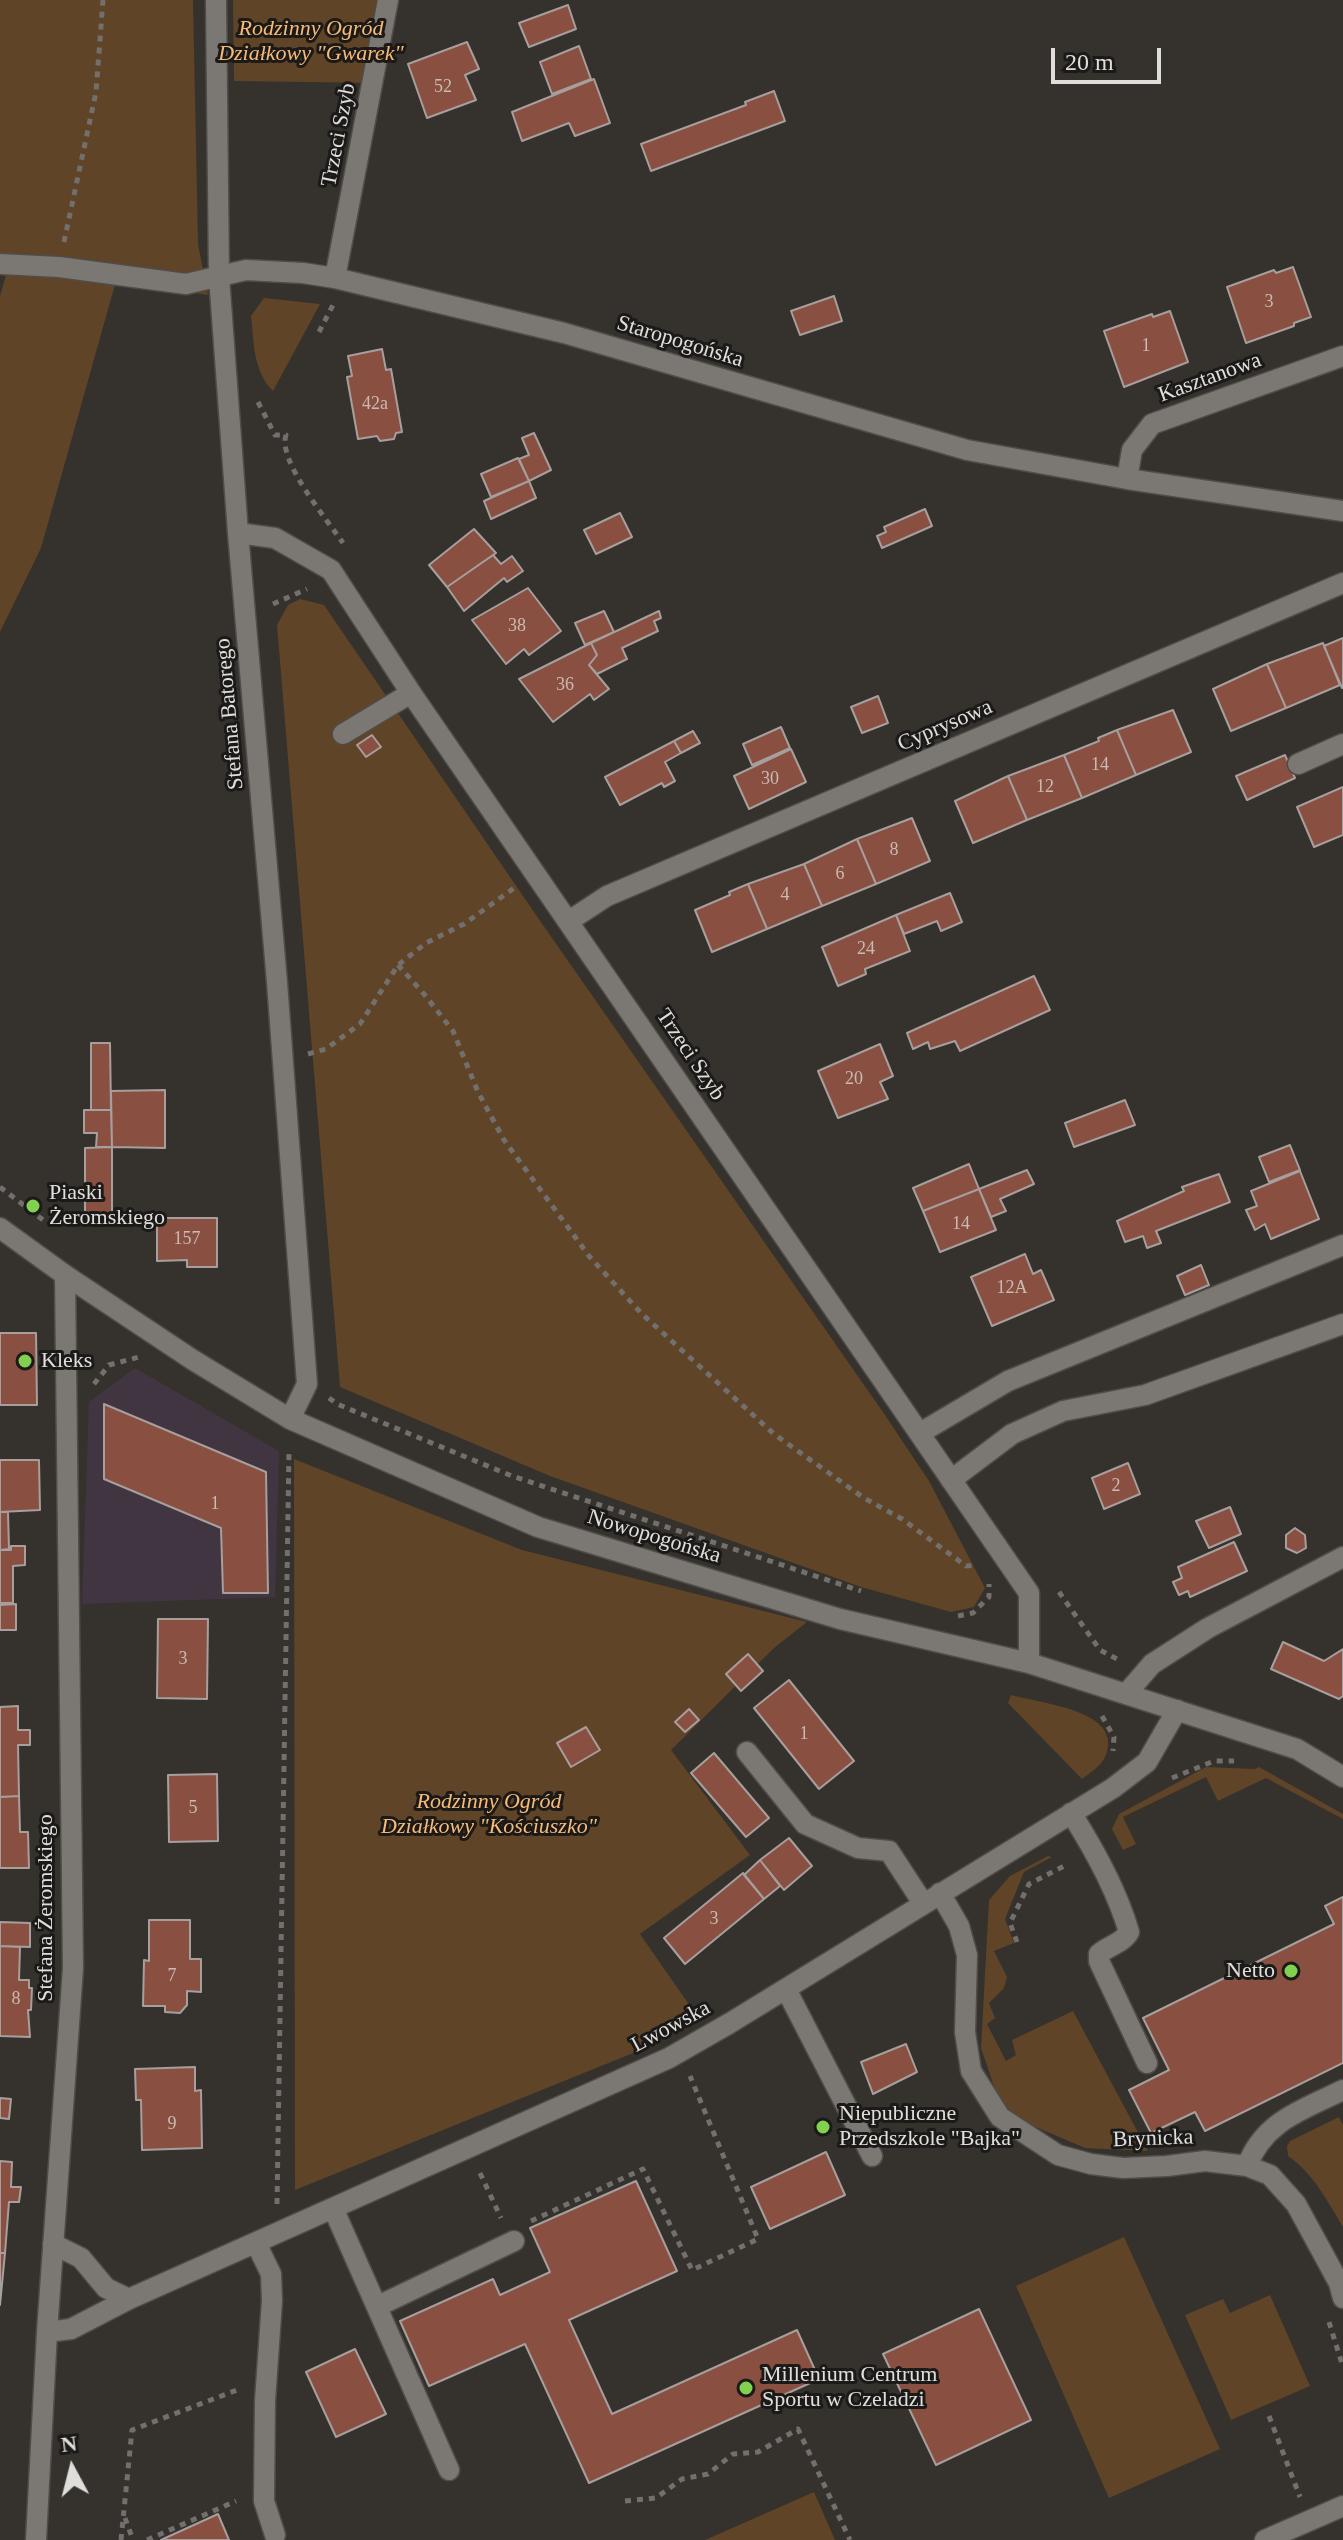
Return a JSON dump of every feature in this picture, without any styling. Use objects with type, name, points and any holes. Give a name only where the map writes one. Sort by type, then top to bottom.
[{"type":"street","name":"Stefana Batorego","points":[[216,0],[219,277],[307,1384]]},
{"type":"street","name":"Trzeci Szyb","points":[[335,278],[388,0]]},
{"type":"street","name":"Staropogońska","points":[[0,264],[59,267],[186,284],[246,270],[335,278],[564,333],[967,450],[1127,479],[1343,511]]},
{"type":"street","name":"Kasztanowa","points":[[1127,479],[1132,450],[1152,424],[1343,356]]},
{"type":"street","name":"Trzeci Szyb","points":[[238,533],[275,538],[331,570],[411,693],[1029,1593],[1029,1663]]},
{"type":"street","name":"Cyprysowa","points":[[569,921],[607,896],[1343,583]]},
{"type":"street","points":[[343,734],[411,693]]},
{"type":"street","points":[[1298,764],[1343,744]]},
{"type":"street","name":"Nowopogońska","points":[[0,1228],[193,1360],[290,1419],[538,1527],[840,1619],[1029,1663],[1297,1749],[1343,1777]]},
{"type":"street","points":[[920,1433],[1008,1381],[1343,1245]]},
{"type":"street","name":"Stefana Żeromskiego","points":[[36,2540],[47,2332],[73,1968],[65,1275]]},
{"type":"street","points":[[951,1480],[1012,1434],[1063,1411],[1145,1395],[1343,1324]]},
{"type":"street","points":[[290,1419],[307,1384]]},
{"type":"street","points":[[1126,1694],[1152,1664],[1197,1635],[1343,1557]]},
{"type":"street","name":"Lwowska","points":[[47,2332],[71,2329],[129,2299],[669,2058],[1113,1788],[1147,1762],[1177,1710]]},
{"type":"street","name":"Brynicka","points":[[747,1752],[805,1824],[858,1848],[889,1851],[959,1926],[967,1955],[965,2032],[971,2071],[1000,2117],[1058,2155],[1091,2164],[1123,2168],[1205,2161],[1247,2166],[1270,2175],[1296,2204],[1339,2283],[1343,2298]]},
{"type":"street","points":[[1071,1813],[1125,1917],[1129,1932],[1126,1939],[1099,1954],[1099,1961],[1147,2063]]},
{"type":"street","points":[[786,1989],[872,2156]]},
{"type":"street","points":[[1247,2166],[1254,2147],[1280,2121],[1343,2090]]},
{"type":"street","points":[[333,2208],[449,2470]]},
{"type":"street","points":[[378,2306],[518,2233]]},
{"type":"street","points":[[256,2243],[271,2274],[264,2501],[275,2535]]},
{"type":"street","points":[[53,2244],[81,2258],[106,2288],[129,2299]]},
{"type":"street","points":[[1265,2540],[1343,2506]]},
{"type":"path","points":[[59,267],[96,92],[103,0]]},
{"type":"path","points":[[319,332],[334,303]]},
{"type":"path","points":[[270,614],[274,602],[304,589],[315,590]]},
{"type":"path","points":[[303,1056],[326,1049],[360,1024],[398,965],[426,943],[464,924],[524,880]]},
{"type":"path","points":[[398,965],[453,1031],[478,1092],[504,1140],[589,1256],[641,1313],[774,1434],[864,1498],[902,1519],[966,1566],[983,1564]]},
{"type":"path","points":[[329,1383],[330,1399]]},
{"type":"path","points":[[307,1384],[330,1399],[512,1476],[864,1592]]},
{"type":"path","points":[[287,2228],[277,2208],[290,1419]]},
{"type":"path","points":[[948,1618],[973,1613],[989,1597],[989,1575]]},
{"type":"path","points":[[1101,1713],[1114,1737],[1113,1756]]},
{"type":"path","points":[[1170,1779],[1214,1761],[1237,1761]]},
{"type":"path","points":[[1017,1942],[1010,1923],[1029,1884],[1093,1852]]},
{"type":"path","points":[[518,2233],[643,2169],[692,2270],[758,2239],[700,2100]]},
{"type":"path","points":[[476,2164],[502,2220]]},
{"type":"path","points":[[121,2540],[132,2430],[254,2383],[266,2382]]},
{"type":"path","points":[[1269,2416],[1304,2508]]},
{"type":"path","points":[[625,2501],[656,2498],[682,2479],[708,2474],[733,2454],[758,2452],[798,2429],[850,2540]]},
{"type":"path","points":[[147,2540],[239,2500],[242,2492]]},
{"type":"path","points":[[123,2513],[133,2540]]},
{"type":"shaded area","points":[[135,1368],[279,1451],[275,1597],[82,1604],[89,1402]]},
{"type":"green space","points":[[0,0],[193,0],[198,244],[208,295],[116,281],[41,548],[0,632],[0,296],[6,275],[0,274]]},
{"type":"green space","name":"Rodzinny Ogród Działkowy \"Gwarek\"","points":[[233,0],[390,0],[377,83],[234,81]]},
{"type":"green space","points":[[264,298],[320,304],[273,391],[258,366],[251,316]]},
{"type":"green space","points":[[300,599],[324,605],[885,1415],[929,1481],[985,1588],[974,1607],[951,1612],[861,1587],[550,1476],[340,1387],[277,625],[288,605]]},
{"type":"green space","name":"Rodzinny Ogród Działkowy \"Kościuszko\"","points":[[294,1459],[522,1550],[807,1622],[774,1648],[671,1750],[750,1855],[640,1934],[697,2016],[643,2049],[295,2190]]},
{"type":"green space","points":[[1011,1695],[1068,1708],[1095,1721],[1104,1729],[1108,1740],[1101,1763],[1082,1779],[1008,1703]]},
{"type":"green space","points":[[1206,1767],[1259,1767],[1343,1814],[1343,1819],[1266,1778],[1218,1801],[1206,1777],[1123,1817],[1136,1844],[1123,1850],[1112,1829],[1119,1814]]},
{"type":"green space","points":[[1048,1856],[1052,1857],[1024,1872],[1005,1919],[1014,1943],[994,1951],[1007,1977],[1004,1988],[989,2003],[995,2018],[987,2024],[1006,2061],[1016,2055],[1012,2040],[1073,2011],[1148,2151],[1085,2148],[1003,2113],[981,2048],[989,1900],[1010,1876]]},
{"type":"green space","points":[[1339,2117],[1343,2125],[1343,2227],[1312,2179],[1288,2156],[1287,2146],[1290,2141]]},
{"type":"green space","points":[[1124,2237],[1220,2449],[1109,2498],[1016,2286]]},
{"type":"green space","points":[[1270,2295],[1310,2386],[1231,2420],[1185,2315],[1223,2299],[1230,2313]]},
{"type":"green space","points":[[814,2492],[835,2540],[705,2540]]},
{"type":"building","points":[[568,5],[576,29],[529,47],[519,23]]},
{"type":"building","points":[[467,42],[479,69],[465,75],[476,100],[427,118],[408,64]]},
{"type":"building","points":[[579,46],[591,79],[552,94],[540,62]]},
{"type":"building","points":[[594,79],[610,123],[575,136],[569,123],[522,141],[512,112]]},
{"type":"building","points":[[774,91],[785,121],[651,171],[641,144],[746,105],[745,102]]},
{"type":"building","points":[[1293,267],[1311,317],[1246,343],[1227,287],[1274,270],[1276,273]]},
{"type":"building","points":[[834,296],[842,321],[800,335],[791,311]]},
{"type":"building","points":[[1170,311],[1188,362],[1124,387],[1104,331]]},
{"type":"building","points":[[382,349],[386,370],[391,369],[402,432],[396,433],[394,439],[380,441],[377,436],[358,439],[347,377],[352,376],[348,356]]},
{"type":"building","points":[[534,433],[551,470],[529,481],[519,459],[529,455],[522,438]]},
{"type":"building","points":[[518,458],[529,481],[491,497],[481,474]]},
{"type":"building","points":[[529,481],[536,498],[491,519],[484,501]]},
{"type":"building","points":[[925,509],[932,526],[882,548],[877,536],[886,532],[884,527]]},
{"type":"building","points":[[620,513],[632,537],[596,554],[584,530]]},
{"type":"building","points":[[474,529],[496,553],[447,587],[429,565]]},
{"type":"building","points":[[493,555],[501,564],[512,556],[523,571],[507,582],[504,578],[464,611],[447,587]]},
{"type":"building","points":[[528,588],[561,631],[529,655],[524,649],[506,664],[472,620]]},
{"type":"building","points":[[604,611],[614,632],[585,645],[575,623]]},
{"type":"building","points":[[659,611],[661,618],[654,621],[658,631],[622,648],[627,659],[597,674],[589,665],[597,655],[591,643]]},
{"type":"building","points":[[1343,638],[1343,687],[1342,688],[1324,646]]},
{"type":"building","points":[[591,643],[597,655],[589,665],[609,689],[594,700],[590,694],[553,722],[519,679]]},
{"type":"building","points":[[1323,643],[1340,685],[1286,708],[1267,664]]},
{"type":"building","points":[[1267,664],[1286,708],[1231,731],[1213,689]]},
{"type":"building","points":[[878,696],[888,723],[862,733],[851,707]]},
{"type":"building","points":[[1173,710],[1191,752],[1136,775],[1117,730]]},
{"type":"building","points":[[781,727],[790,748],[752,765],[743,744]]},
{"type":"building","points":[[1117,730],[1136,775],[1082,798],[1064,755]]},
{"type":"building","points":[[693,731],[700,743],[681,753],[674,741]]},
{"type":"building","points":[[372,735],[381,747],[366,757],[357,745]]},
{"type":"building","points":[[674,741],[681,753],[665,762],[675,781],[664,787],[662,783],[620,805],[605,777]]},
{"type":"building","points":[[791,749],[806,782],[749,809],[734,776]]},
{"type":"building","points":[[1064,755],[1082,798],[1027,820],[1008,776]]},
{"type":"building","points":[[1285,755],[1295,778],[1247,800],[1236,776]]},
{"type":"building","points":[[1008,776],[1027,820],[973,843],[955,801]]},
{"type":"building","points":[[1343,787],[1343,835],[1314,847],[1297,807]]},
{"type":"building","points":[[912,818],[930,861],[876,884],[857,839]]},
{"type":"building","points":[[857,839],[876,884],[822,906],[804,864]]},
{"type":"building","points":[[804,864],[822,906],[767,929],[748,884]]},
{"type":"building","points":[[748,884],[767,929],[712,952],[695,910]]},
{"type":"building","points":[[950,893],[962,922],[941,931],[937,921],[904,934],[896,915]]},
{"type":"building","points":[[896,915],[910,951],[865,969],[866,974],[838,986],[822,947]]},
{"type":"building","points":[[1034,976],[1050,1010],[960,1051],[955,1041],[930,1049],[928,1042],[913,1049],[907,1033]]},
{"type":"building","points":[[91,1043],[110,1043],[111,1110],[91,1110]]},
{"type":"building","points":[[880,1044],[893,1076],[880,1082],[888,1099],[838,1118],[818,1071]]},
{"type":"building","points":[[165,1090],[165,1148],[112,1147],[111,1091]]},
{"type":"building","points":[[1125,1100],[1135,1125],[1074,1147],[1065,1123]]},
{"type":"building","points":[[84,1110],[111,1110],[112,1147],[96,1147],[97,1133],[84,1133]]},
{"type":"building","points":[[1290,1145],[1300,1170],[1269,1182],[1259,1157]]},
{"type":"building","points":[[112,1147],[112,1214],[85,1214],[85,1148]]},
{"type":"building","points":[[969,1164],[979,1189],[923,1211],[913,1188]]},
{"type":"building","points":[[1027,1170],[1034,1184],[1000,1199],[1006,1211],[991,1217],[979,1189]]},
{"type":"building","points":[[1300,1171],[1319,1219],[1271,1239],[1265,1224],[1255,1230],[1246,1210],[1257,1206],[1251,1191]]},
{"type":"building","points":[[1219,1174],[1230,1202],[1156,1231],[1161,1243],[1147,1248],[1143,1236],[1125,1242],[1117,1221],[1184,1191],[1182,1187]]},
{"type":"building","points":[[979,1189],[996,1230],[940,1252],[923,1211]]},
{"type":"building","points":[[157,1218],[217,1218],[217,1267],[187,1267],[187,1260],[157,1261]]},
{"type":"building","points":[[1025,1254],[1033,1274],[1041,1270],[1054,1300],[992,1326],[971,1277]]},
{"type":"building","points":[[1201,1265],[1209,1285],[1185,1295],[1177,1276]]},
{"type":"building","points":[[0,1333],[36,1333],[37,1405],[0,1405]]},
{"type":"building","points":[[104,1404],[266,1472],[268,1593],[223,1593],[221,1528],[104,1479]]},
{"type":"building","points":[[0,1460],[39,1460],[40,1510],[0,1512]]},
{"type":"building","points":[[1128,1463],[1140,1494],[1104,1509],[1092,1478]]},
{"type":"building","points":[[1230,1507],[1241,1534],[1209,1548],[1196,1521]]},
{"type":"building","points":[[0,1512],[8,1512],[9,1549],[0,1550]]},
{"type":"building","points":[[1295,1528],[1305,1535],[1306,1548],[1297,1553],[1286,1548],[1286,1535]]},
{"type":"building","points":[[1234,1542],[1247,1571],[1190,1597],[1188,1591],[1179,1595],[1173,1582],[1182,1578],[1178,1567]]},
{"type":"building","points":[[11,1546],[25,1546],[25,1565],[13,1566],[13,1603],[0,1603],[0,1550],[11,1550]]},
{"type":"building","points":[[16,1604],[16,1630],[0,1630],[0,1605]]},
{"type":"building","points":[[158,1619],[208,1619],[207,1699],[157,1698]]},
{"type":"building","points":[[1283,1642],[1324,1661],[1343,1649],[1343,1696],[1339,1699],[1271,1669]]},
{"type":"building","points":[[748,1654],[763,1671],[741,1691],[726,1674]]},
{"type":"building","points":[[789,1680],[854,1761],[819,1789],[754,1708]]},
{"type":"building","points":[[18,1706],[18,1730],[30,1730],[30,1745],[18,1745],[19,1796],[0,1797],[0,1707]]},
{"type":"building","points":[[689,1709],[699,1720],[685,1732],[675,1722]]},
{"type":"building","points":[[586,1727],[600,1750],[571,1767],[557,1743]]},
{"type":"building","points":[[714,1753],[769,1818],[746,1837],[691,1773]]},
{"type":"building","points":[[217,1774],[218,1841],[169,1842],[168,1775]]},
{"type":"building","points":[[19,1796],[20,1832],[28,1832],[29,1868],[0,1868],[0,1797]]},
{"type":"building","points":[[789,1838],[812,1866],[784,1890],[760,1860]]},
{"type":"building","points":[[760,1860],[780,1886],[764,1899],[744,1875]]},
{"type":"building","points":[[743,1873],[764,1899],[685,1964],[664,1938]]},
{"type":"building","name":"Netto","points":[[1343,1897],[1343,2063],[1205,2131],[1195,2112],[1151,2133],[1129,2090],[1169,2070],[1143,2018],[1334,1924],[1325,1906]]},
{"type":"building","points":[[149,1920],[190,1920],[190,1959],[201,1959],[201,1992],[187,1991],[187,2005],[180,2013],[165,2012],[165,2006],[143,2006],[144,1960],[149,1961]]},
{"type":"building","points":[[0,1922],[30,1923],[30,1947],[0,1946]]},
{"type":"building","points":[[0,1946],[20,1947],[19,1980],[29,1980],[29,1988],[32,1988],[31,2010],[28,2010],[30,2037],[0,2036]]},
{"type":"building","points":[[906,2044],[917,2072],[873,2094],[861,2062]]},
{"type":"building","points":[[195,2067],[195,2091],[201,2090],[202,2148],[142,2150],[141,2100],[136,2100],[135,2069]]},
{"type":"building","points":[[0,2098],[11,2099],[9,2119],[0,2118]]},
{"type":"building","points":[[826,2152],[845,2195],[770,2229],[751,2187]]},
{"type":"building","points":[[0,2161],[12,2162],[11,2187],[21,2187],[19,2202],[9,2202],[5,2253],[0,2253]]},
{"type":"building","points":[[636,2181],[677,2271],[569,2320],[612,2414],[797,2330],[819,2379],[589,2483],[525,2344],[429,2386],[400,2321],[493,2279],[500,2295],[550,2272],[530,2228]]},
{"type":"building","points":[[0,2253],[5,2253],[0,2305]]},
{"type":"building","points":[[979,2309],[1031,2420],[936,2465],[883,2354]]},
{"type":"building","points":[[355,2349],[386,2414],[336,2437],[306,2372]]},
{"type":"building","points":[[218,2514],[229,2540],[161,2540]]},
{"type":"place","name":"Piaski Żeromskiego","points":[[33,1206]]},
{"type":"place","name":"Kleks","points":[[25,1361]]},
{"type":"place","name":"Netto","points":[[1291,1971]]},
{"type":"place","name":"Niepubliczne Przedszkole \"Bajka\"","points":[[823,2127]]},
{"type":"place","name":"Millenium Centrum Sportu w Czeladzi","points":[[746,2388]]}]
